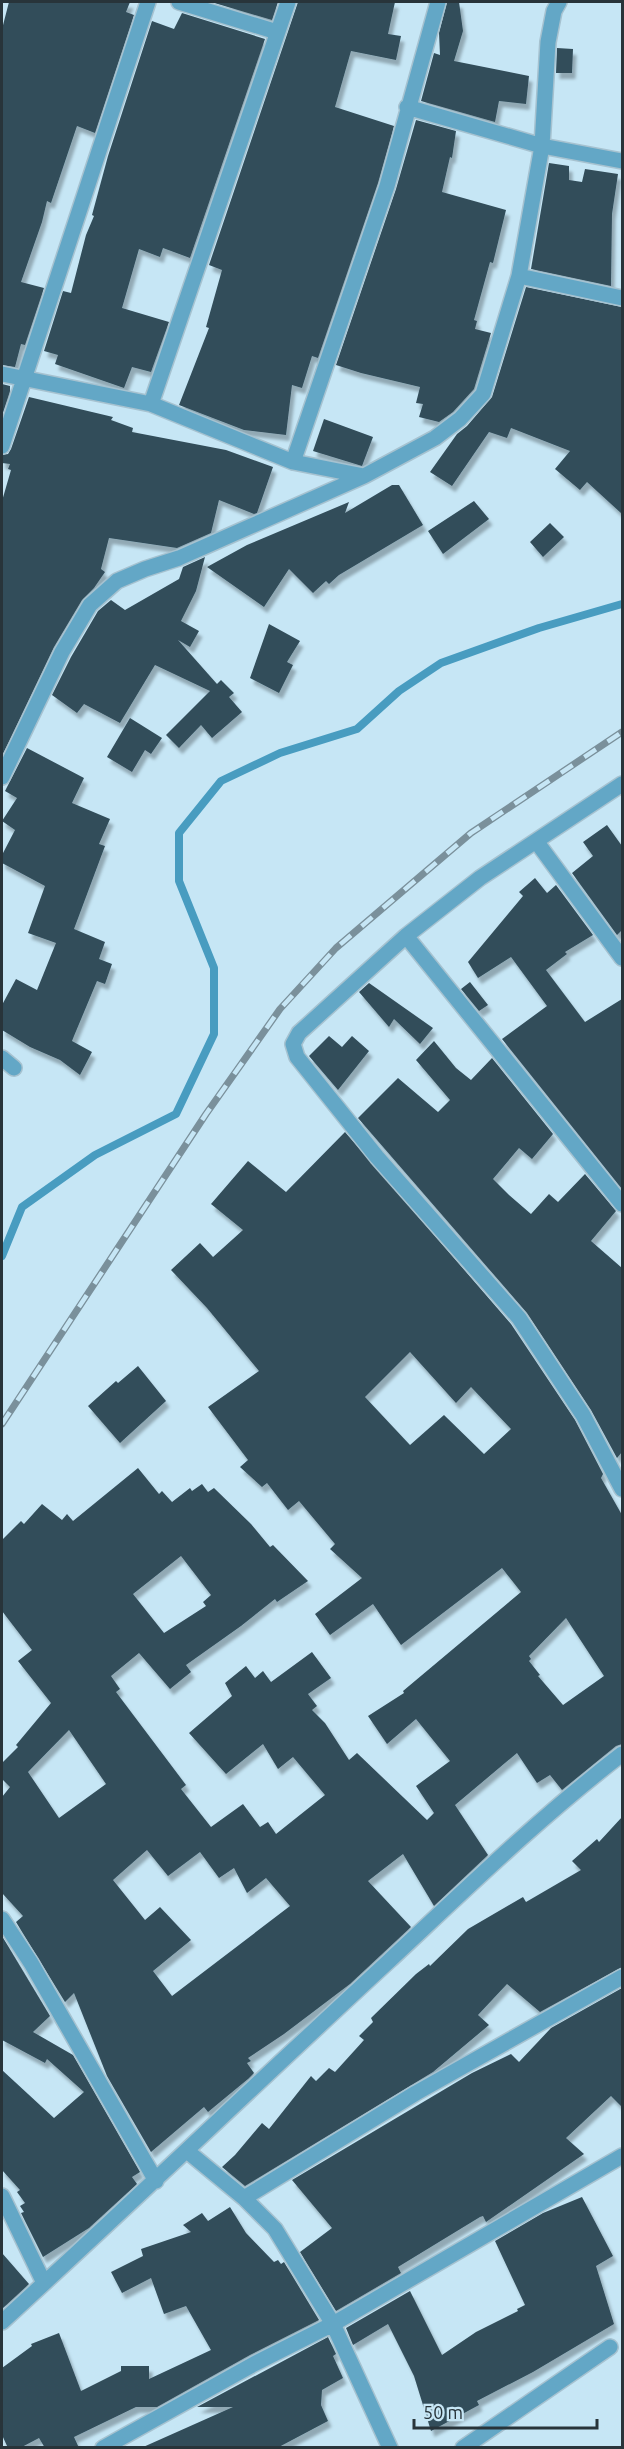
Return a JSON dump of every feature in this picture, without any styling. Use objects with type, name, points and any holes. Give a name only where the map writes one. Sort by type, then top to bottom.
[{"type":"street","points":[[2,446],[148,2]]},
{"type":"street","points":[[179,2],[277,32]]},
{"type":"street","points":[[151,404],[288,2]]},
{"type":"street","points":[[293,462],[387,186],[407,107],[438,2]]},
{"type":"street","points":[[2,777],[62,652],[90,604],[117,581],[180,558],[364,476],[435,438],[460,419],[483,394],[519,276],[542,146],[548,42],[554,11],[559,2]]},
{"type":"street","points":[[407,107],[542,146],[622,161]]},
{"type":"street","points":[[519,276],[622,298]]},
{"type":"street","points":[[2,374],[151,404],[293,462],[364,476]]},
{"type":"street","points":[[622,784],[480,878],[406,936],[299,1033],[293,1044],[297,1057],[377,1157],[519,1318],[583,1415],[622,1489]]},
{"type":"street","points":[[536,841],[622,958]]},
{"type":"street","points":[[406,936],[622,1204]]},
{"type":"street","points":[[2,1058],[14,1068]]},
{"type":"street","points":[[2,2322],[156,2181],[504,1852],[622,1754]]},
{"type":"street","points":[[2,1919],[31,1963],[156,2181]]},
{"type":"street","points":[[244,2199],[416,2093],[622,1977]]},
{"type":"street","points":[[187,2151],[244,2199],[275,2229],[333,2324],[390,2448]]},
{"type":"street","points":[[103,2448],[254,2364],[333,2324],[622,2156]]},
{"type":"street","points":[[2,2196],[44,2283]]},
{"type":"street","points":[[463,2448],[610,2347]]},
{"type":"building","points":[[9,2],[130,2],[126,12],[134,15],[95,133],[77,126],[51,203],[47,201],[21,282],[44,288],[25,345],[21,344],[15,367],[2,365],[2,29]]},
{"type":"building","points":[[211,2],[278,2],[272,20]]},
{"type":"building","points":[[298,2],[395,2],[388,34],[401,36],[396,60],[351,51],[335,107],[394,126],[378,183],[318,358],[312,356],[302,388],[292,385],[286,435],[244,430],[179,405],[209,328],[206,327],[222,270],[209,265]]},
{"type":"building","points":[[447,2],[459,2],[463,31],[454,61],[529,76],[526,104],[499,101],[495,122],[421,101],[434,53],[440,55],[439,33]]},
{"type":"building","points":[[182,13],[265,39],[190,258],[163,248],[160,257],[139,249],[122,308],[169,322],[151,372],[132,367],[124,388],[55,364],[58,355],[44,351],[63,291],[71,293],[86,235],[94,216],[92,215],[108,156],[152,21],[174,29]]},
{"type":"building","points":[[557,48],[573,49],[572,73],[556,73]]},
{"type":"building","points":[[416,120],[456,131],[452,158],[450,157],[442,192],[506,210],[493,263],[490,262],[474,320],[477,321],[475,329],[491,333],[474,389],[453,412],[439,422],[419,417],[423,404],[416,403],[420,387],[336,365],[396,189]]},
{"type":"building","points":[[549,163],[569,166],[569,180],[582,182],[585,169],[618,174],[612,214],[611,286],[531,269]]},
{"type":"building","points":[[526,287],[622,307],[622,514],[587,482],[580,490],[555,469],[570,451],[511,428],[507,438],[489,432],[452,486],[430,472],[457,434],[492,397]]},
{"type":"building","points":[[2,384],[10,386],[10,391],[2,416]]},
{"type":"building","points":[[29,397],[113,417],[111,420],[133,428],[132,432],[226,450],[273,467],[257,513],[254,514],[219,500],[211,533],[177,548],[109,538],[101,569],[105,572],[82,600],[54,647],[2,756],[2,501],[11,470],[8,469],[10,464],[2,463],[2,455],[8,454],[11,449]]},
{"type":"building","points":[[324,419],[373,437],[362,466],[313,451]]},
{"type":"building","points":[[392,485],[399,485],[423,525],[339,575],[329,584],[326,581],[313,593],[289,569],[264,607],[207,567],[247,545],[349,502],[345,513]]},
{"type":"building","points":[[474,501],[489,519],[443,554],[428,531]]},
{"type":"building","points":[[550,523],[564,537],[543,557],[530,542]]},
{"type":"building","points":[[205,557],[196,591],[181,621],[199,631],[190,647],[178,640],[217,684],[221,680],[234,693],[229,697],[242,712],[212,738],[201,725],[179,748],[166,735],[210,691],[155,665],[120,723],[84,704],[77,713],[52,695],[98,611],[111,600],[125,610],[179,579],[183,567]]},
{"type":"building","points":[[269,624],[300,641],[287,662],[293,665],[279,693],[250,678]]},
{"type":"building","points":[[130,718],[162,738],[151,754],[145,750],[132,772],[107,757]]},
{"type":"building","points":[[27,748],[84,778],[72,803],[110,819],[99,844],[105,846],[74,929],[105,942],[99,959],[112,964],[105,984],[97,981],[72,1041],[92,1052],[80,1075],[60,1060],[30,1047],[2,1030],[2,1005],[16,979],[37,990],[56,943],[28,933],[45,886],[2,863],[2,855],[15,830],[2,821],[17,798],[5,791]]},
{"type":"building","points":[[607,825],[622,846],[622,930],[617,935],[572,873],[593,856],[583,842]]},
{"type":"building","points":[[535,878],[547,893],[556,885],[593,935],[565,952],[567,954],[546,970],[585,1022],[622,999],[622,1189],[502,1039],[547,1006],[511,957],[478,978],[468,962],[523,896],[519,892]]},
{"type":"building","points":[[470,982],[488,1005],[479,1011],[461,989]]},
{"type":"building","points":[[369,983],[433,1028],[420,1044],[394,1019],[389,1027],[359,992]]},
{"type":"building","points":[[329,1036],[342,1047],[352,1036],[369,1051],[338,1090],[309,1056]]},
{"type":"building","points":[[434,1041],[456,1068],[471,1080],[492,1058],[553,1134],[532,1159],[519,1148],[493,1179],[509,1195],[531,1214],[549,1194],[558,1202],[585,1174],[616,1211],[591,1241],[622,1268],[622,1452],[617,1458],[591,1410],[527,1313],[358,1118],[398,1078],[438,1112],[450,1100],[416,1060]]},
{"type":"building","points":[[345,1132],[511,1324],[575,1420],[603,1474],[601,1478],[622,1515],[622,1744],[616,1746],[562,1790],[550,1775],[537,1783],[517,1753],[455,1805],[488,1855],[434,1906],[403,1854],[368,1881],[411,1927],[350,1984],[248,2058],[251,2061],[247,2063],[254,2073],[248,2079],[208,2112],[204,2107],[151,2152],[107,2076],[74,1993],[65,2002],[16,1922],[23,1916],[2,1893],[2,1797],[10,1787],[2,1779],[2,1763],[18,1747],[16,1745],[51,1703],[18,1661],[32,1650],[2,1611],[2,1540],[21,1521],[24,1524],[42,1504],[62,1520],[67,1514],[73,1521],[138,1468],[159,1494],[162,1491],[172,1502],[190,1488],[192,1491],[202,1484],[208,1492],[214,1488],[251,1524],[270,1547],[273,1545],[308,1581],[277,1602],[275,1599],[186,1665],[191,1672],[170,1689],[139,1653],[111,1676],[120,1689],[116,1692],[186,1785],[181,1789],[211,1827],[243,1804],[260,1827],[268,1822],[276,1834],[325,1795],[293,1757],[278,1769],[263,1744],[226,1774],[189,1733],[232,1696],[225,1683],[246,1666],[255,1678],[263,1671],[271,1682],[312,1652],[331,1678],[308,1694],[317,1706],[312,1710],[325,1723],[349,1760],[357,1753],[427,1820],[434,1813],[416,1786],[450,1761],[416,1719],[387,1744],[368,1716],[404,1693],[403,1691],[521,1592],[502,1568],[401,1645],[373,1604],[330,1635],[315,1614],[362,1578],[330,1549],[335,1544],[299,1501],[288,1510],[267,1483],[262,1487],[240,1467],[248,1460],[208,1407],[259,1371],[207,1308],[171,1270],[200,1243],[213,1257],[243,1230],[211,1204],[248,1161],[286,1192]],"holes":[[[410,1352],[456,1403],[471,1387],[511,1429],[484,1454],[444,1415],[410,1445],[365,1397]],[[181,1556],[211,1595],[203,1602],[206,1606],[164,1633],[133,1594]],[[566,1618],[604,1676],[563,1705],[538,1676],[540,1675],[529,1661],[531,1659],[529,1656]],[[69,1730],[106,1784],[59,1818],[28,1772]],[[147,1850],[168,1876],[200,1852],[219,1878],[234,1868],[247,1893],[266,1878],[290,1906],[172,1996],[153,1971],[191,1940],[160,1907],[145,1920],[113,1880]]]},
{"type":"building","points":[[138,1366],[166,1401],[120,1443],[88,1406],[116,1381],[118,1383]]},
{"type":"building","points":[[622,1817],[622,1967],[540,2012],[507,1984],[478,2015],[489,2025],[433,2072],[245,2186],[222,2167],[262,2123],[269,2129],[311,2076],[316,2081],[329,2068],[335,2072],[364,2040],[359,2036],[373,2022],[371,2018],[416,1974],[429,1964],[430,1966],[468,1929],[523,1897],[526,1902],[581,1870],[572,1861],[597,1839],[599,1842]]},
{"type":"building","points":[[2,1936],[50,2016],[33,2032],[73,2055],[140,2172],[132,2177],[137,2184],[89,2228],[43,2257],[21,2213],[24,2212],[20,2206],[25,2203],[17,2192],[20,2190],[2,2170],[2,2070],[54,2118],[84,2092],[47,2059],[45,2063],[2,2040]]},
{"type":"building","points":[[622,1988],[622,2107],[611,2096],[566,2138],[584,2154],[486,2222],[483,2216],[480,2217],[398,2267],[401,2273],[336,2311],[300,2252],[332,2228],[292,2180],[472,2073],[511,2054],[519,2062],[551,2028]]},
{"type":"building","points":[[582,2197],[613,2256],[596,2266],[614,2324],[533,2372],[477,2401],[479,2405],[431,2431],[414,2376],[388,2324],[353,2345],[346,2328],[410,2291],[442,2355],[476,2332],[518,2311],[517,2309],[525,2305],[495,2241],[543,2213]]},
{"type":"building","points":[[230,2207],[246,2233],[274,2262],[278,2260],[281,2264],[284,2262],[319,2320],[250,2355],[157,2407],[136,2407],[74,2437],[79,2448],[45,2448],[39,2438],[20,2448],[8,2448],[2,2435],[2,2368],[32,2346],[31,2344],[59,2333],[81,2391],[121,2371],[121,2366],[149,2366],[149,2379],[211,2350],[186,2306],[164,2314],[151,2278],[122,2293],[111,2272],[143,2256],[141,2249],[191,2232],[183,2225],[202,2213],[208,2221]]},
{"type":"building","points":[[2,2253],[29,2284],[2,2309]]},
{"type":"building","points":[[328,2337],[336,2354],[333,2356],[343,2378],[322,2390],[321,2405],[328,2421],[277,2448],[141,2448],[233,2407],[197,2407]]},
{"type":"waterway","points":[[2,1256],[22,1207],[95,1155],[176,1114],[214,1034],[214,968],[179,881],[179,833],[221,781],[280,753],[357,729],[399,691],[441,663],[539,628],[622,604]]},
{"type":"railway","points":[[2,1424],[206,1114],[280,1009],[336,948],[471,833],[622,732]]}]
